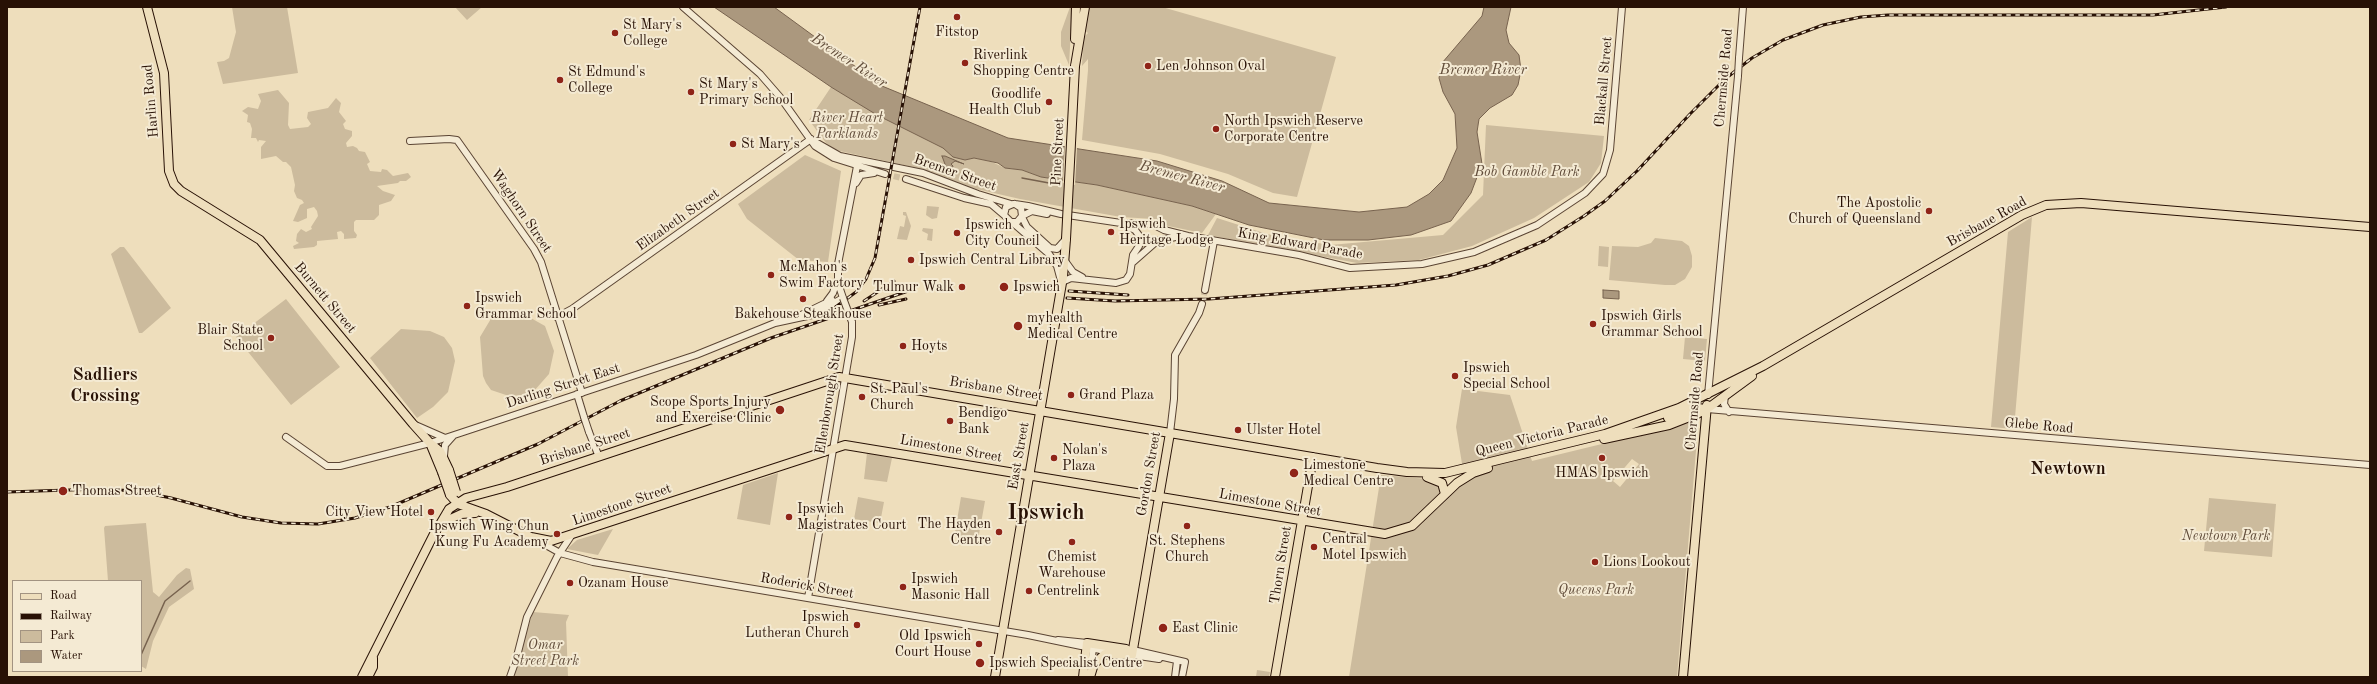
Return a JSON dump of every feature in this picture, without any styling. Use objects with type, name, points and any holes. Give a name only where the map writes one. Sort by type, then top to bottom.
[{"type":"main road","name":"Harlin Road","points":[[147,7],[164,73],[169,171],[174,184],[181,191]]},
{"type":"main road","name":"Pine Street","points":[[1066,239],[1076,66],[1076,7]]},
{"type":"main road","name":"Pine Street","points":[[1076,66],[1085,7]]},
{"type":"main road","name":"Burnett Street","points":[[181,191],[260,240],[430,443],[446,471]]},
{"type":"main road","name":"Brisbane Road","points":[[1708,395],[1764,366],[2022,215],[2046,205],[2081,203],[2370,227]]},
{"type":"main road","name":"East Street","points":[[996,676],[1062,283],[1066,239]]},
{"type":"main road","name":"Brisbane Road","points":[[1707,409],[1764,366]]},
{"type":"main road","name":"Brisbane Street","points":[[458,503],[839,377],[1377,468]]},
{"type":"main road","name":"Chermside Road","points":[[1683,677],[1708,395]]},
{"type":"main road","name":"Queen Victoria Parade","points":[[1377,468],[1407,472],[1452,472],[1605,434],[1649,420],[1708,395]]},
{"type":"main road","points":[[1649,420],[1670,417],[1697,408],[1707,409]]},
{"type":"main road","name":"Queen Victoria Parade","points":[[1445,494],[1468,476],[1486,469],[1669,425],[1707,409]]},
{"type":"main road","points":[[1687,418],[1698,419],[1705,428]]},
{"type":"main road","name":"Gordon Street","points":[[1132,653],[1170,433]]},
{"type":"main road","name":"Burnett Street","points":[[430,443],[436,446],[444,456],[451,493],[458,503]]},
{"type":"main road","name":"Limestone Street","points":[[458,503],[486,514],[535,539],[551,541],[571,536],[833,448],[846,445],[854,445],[1375,534],[1390,534],[1406,529],[1417,522],[1445,494]]},
{"type":"main road","name":"Thorn Street","points":[[1276,677],[1313,457]]},
{"type":"main road","points":[[1407,472],[1438,480],[1444,485],[1445,494]]},
{"type":"main road","points":[[486,514],[480,507],[480,502],[488,492]]},
{"type":"main road","points":[[435,534],[451,493]]},
{"type":"main road","points":[[435,534],[458,503]]},
{"type":"main road","points":[[362,677],[447,512],[458,503]]},
{"type":"main road","points":[[446,521],[464,513],[486,514]]},
{"type":"main road","points":[[1088,676],[1090,646]]},
{"type":"main road","name":"Roderick Street","points":[[1090,646],[1132,653]]},
{"type":"main road","points":[[1088,676],[1100,658],[1105,654],[1118,653]]},
{"type":"main road","name":"Roderick Street","points":[[1118,653],[1132,653]]},
{"type":"main road","points":[[368,677],[373,666],[373,658]]},
{"type":"street","points":[[683,7],[760,74],[811,139]]},
{"type":"street","name":"Blackall Street","points":[[1608,158],[1622,7]]},
{"type":"street","name":"Chermside Road","points":[[1708,395],[1738,76],[1743,7]]},
{"type":"street","name":"Waghorn Street","points":[[410,141],[451,139],[459,142],[534,249],[541,262],[579,394],[584,417],[598,457]]},
{"type":"street","name":"Bremer Street","points":[[811,139],[832,152],[885,174]]},
{"type":"street","name":"Elizabeth Street","points":[[557,317],[572,309],[811,139]]},
{"type":"street","name":"King Edward Parade","points":[[1214,241],[1299,255],[1350,268],[1409,265],[1449,259],[1474,252],[1517,235],[1562,210],[1597,183],[1605,170],[1608,158]]},
{"type":"street","name":"Bremer Street","points":[[856,163],[923,172],[990,198],[1014,204],[1061,214],[1121,223],[1152,224],[1157,227],[1188,236],[1214,241]]},
{"type":"street","name":"Ellenborough Street","points":[[808,598],[852,338],[852,322],[842,298],[838,275],[856,163]]},
{"type":"street","name":"Ellenborough Street","points":[[850,195],[861,175],[869,172],[885,174]]},
{"type":"street","name":"Bremer Street","points":[[906,179],[964,198],[991,204],[1004,215]]},
{"type":"street","points":[[1066,239],[1057,249],[1050,248],[1027,227],[1022,216],[1021,208],[1014,204],[1005,208],[1004,215],[1007,220],[1013,223],[1049,254],[1057,266],[1062,283],[1067,278],[1084,278],[1114,283],[1122,282],[1130,276],[1133,255],[1139,246],[1140,229],[1146,225]]},
{"type":"street","name":"Bremer Street","points":[[1022,216],[1032,211],[1050,215],[1061,214]]},
{"type":"street","points":[[1013,223],[1019,221],[1022,216]]},
{"type":"street","name":"Bremer Street","points":[[1121,223],[1135,230],[1144,242],[1154,242],[1170,237],[1188,236]]},
{"type":"street","points":[[1132,263],[1159,236],[1157,227]]},
{"type":"street","points":[[1205,290],[1214,241]]},
{"type":"street","points":[[1064,260],[1072,272],[1084,278]]},
{"type":"street","name":"Darling Street East","points":[[822,304],[833,294],[838,275]]},
{"type":"street","name":"Darling Street East","points":[[796,318],[822,304],[842,298]]},
{"type":"street","name":"Darling Street East","points":[[286,437],[327,466],[333,467],[430,443],[696,355],[777,322],[808,317],[842,298]]},
{"type":"street","name":"Gordon Street","points":[[1170,433],[1174,399],[1175,355],[1198,315],[1202,304]]},
{"type":"street","points":[[1724,396],[1724,404],[1729,412]]},
{"type":"street","name":"Glebe Road","points":[[1707,409],[2370,466]]},
{"type":"street","points":[[413,424],[445,438]]},
{"type":"street","points":[[444,456],[445,445],[454,435]]},
{"type":"street","points":[[510,677],[517,657],[525,621],[560,553],[571,536]]},
{"type":"street","name":"Roderick Street","points":[[535,539],[560,553],[602,563],[1090,646],[1118,653]]},
{"type":"street","name":"Roderick Street","points":[[1132,653],[1157,660],[1161,658],[1184,662],[1182,677]]},
{"type":"street","points":[[1175,677],[1178,661]]},
{"type":"green space","points":[[232,7],[287,7],[298,73],[223,84],[217,62],[224,61],[229,58],[236,32]]},
{"type":"green space","points":[[455,7],[482,7],[467,20]]},
{"type":"green space","points":[[1070,7],[1072,7],[1072,13],[1069,65],[1061,46],[1061,32]]},
{"type":"green space","points":[[1089,7],[1162,7],[1336,57],[1297,197],[1273,193],[1228,174],[1160,154],[1082,140],[1088,70],[1088,59],[1082,66],[1083,44],[1084,37],[1088,33],[1084,30]]},
{"type":"green space","name":"River Heart Parklands","points":[[831,87],[889,121],[943,148],[954,157],[965,160],[974,158],[992,162],[1005,168],[1022,170],[1041,177],[1097,185],[1192,206],[1216,214],[1202,233],[1168,226],[1154,219],[1121,217],[1020,199],[972,188],[913,167],[835,150],[826,143],[809,120]]},
{"type":"green space","points":[[278,90],[289,103],[288,125],[290,129],[308,127],[311,124],[307,118],[308,112],[328,108],[336,98],[341,103],[339,112],[346,121],[343,124],[345,129],[352,131],[352,136],[346,143],[347,147],[353,146],[359,151],[365,152],[370,162],[367,164],[370,171],[381,172],[382,169],[387,170],[393,176],[408,173],[411,177],[406,181],[377,186],[383,191],[395,195],[391,201],[379,205],[379,215],[374,220],[356,220],[354,222],[354,231],[357,235],[356,238],[344,239],[344,234],[341,231],[337,232],[338,239],[317,241],[317,245],[314,247],[294,249],[293,246],[299,243],[296,241],[297,234],[301,229],[306,232],[312,229],[311,227],[318,216],[317,211],[314,207],[307,209],[307,218],[298,222],[293,221],[300,205],[304,203],[302,200],[297,198],[294,191],[295,185],[291,167],[276,156],[261,159],[261,147],[266,141],[259,140],[258,142],[256,138],[251,138],[252,129],[250,123],[247,122],[248,115],[242,111],[248,107],[258,109],[261,101],[258,94]]},
{"type":"green space","name":"Bob Gamble Park","points":[[1486,125],[1604,136],[1601,163],[1589,182],[1534,218],[1472,246],[1419,260],[1357,263],[1208,235],[1217,218],[1267,234],[1330,245],[1443,235],[1483,195]]},
{"type":"green space","points":[[805,155],[841,171],[828,262],[799,260],[747,219],[738,204]]},
{"type":"green space","points":[[927,206],[939,207],[937,218],[932,219],[926,215]]},
{"type":"green space","points":[[903,212],[906,212],[911,226],[907,240],[897,239],[900,226],[904,227],[906,216],[903,215]]},
{"type":"green space","points":[[2032,217],[2014,429],[1991,427],[2008,232]]},
{"type":"green space","points":[[923,228],[933,229],[932,241],[927,240],[928,234],[922,231]]},
{"type":"green space","points":[[1655,238],[1682,241],[1689,246],[1692,256],[1692,267],[1685,279],[1675,285],[1609,280],[1612,246],[1638,247],[1651,243]]},
{"type":"green space","points":[[1599,246],[1609,247],[1608,267],[1598,266]]},
{"type":"green space","points":[[120,247],[124,247],[171,308],[142,333],[139,333],[111,254]]},
{"type":"green space","points":[[286,299],[340,367],[291,405],[236,337]]},
{"type":"green space","points":[[522,313],[545,326],[554,351],[549,374],[534,391],[522,395],[509,396],[491,390],[486,383],[483,376],[480,337],[492,317]]},
{"type":"green space","points":[[401,329],[430,331],[444,337],[452,348],[455,361],[448,392],[433,407],[417,418],[370,358]]},
{"type":"green space","points":[[1685,337],[1707,339],[1705,361],[1683,359]]},
{"type":"green space","name":"Queens Park","points":[[1462,389],[1510,395],[1532,461],[1688,423],[1694,423],[1698,427],[1677,677],[1349,677],[1381,475],[1428,479],[1441,487],[1460,486],[1465,482],[1456,427]],"holes":[[[1632,459],[1639,464],[1620,487],[1613,481]]]},
{"type":"green space","points":[[867,453],[892,458],[887,482],[864,479]]},
{"type":"green space","points":[[778,473],[770,525],[737,519],[743,485]]},
{"type":"green space","points":[[858,497],[884,502],[880,523],[854,519]]},
{"type":"green space","points":[[961,497],[985,501],[978,540],[957,536],[955,532]]},
{"type":"green space","name":"Newtown Park","points":[[2209,498],[2276,504],[2272,557],[2204,551]]},
{"type":"green space","points":[[146,523],[153,592],[159,597],[177,575],[186,568],[190,569],[194,589],[169,607],[153,641],[146,669],[142,667],[142,580],[108,580],[105,526]]},
{"type":"green space","points":[[613,529],[598,555],[567,549],[577,540]]},
{"type":"green space","name":"Omar Street Park","points":[[533,612],[569,615],[566,622],[568,677],[513,677]]},
{"type":"green space","points":[[1257,670],[1270,672],[1269,677],[1256,677]]},
{"type":"water","name":"Bremer River","points":[[714,7],[774,7],[882,86],[1008,138],[1157,161],[1222,181],[1269,203],[1359,212],[1407,207],[1429,194],[1443,180],[1457,148],[1455,114],[1443,92],[1439,78],[1442,63],[1482,16],[1484,7],[1511,7],[1506,30],[1509,43],[1519,55],[1521,70],[1518,85],[1512,95],[1490,108],[1479,119],[1477,132],[1482,164],[1471,193],[1451,221],[1411,235],[1368,240],[1324,240],[1249,225],[1192,206],[1097,185],[1041,177],[1022,170],[1005,168],[998,163],[974,158],[965,160],[953,157],[943,148],[877,115],[831,87]]},
{"type":"water","points":[[942,156],[964,164],[955,161],[951,164],[953,166],[952,169],[946,167]]},
{"type":"water","points":[[1603,290],[1619,291],[1619,299],[1603,298]]},
{"type":"pier","points":[[1065,145],[1077,147],[1075,185],[1063,183]]},
{"type":"waterway","points":[[1022,178],[1049,183]]},
{"type":"waterway","points":[[142,653],[165,601],[190,581]]},
{"type":"tunnel","points":[[885,174],[906,179]]},
{"type":"tunnel","points":[[1202,304],[1205,290]]},
{"type":"railway","points":[[826,314],[856,292],[866,279],[875,258],[920,7]]},
{"type":"railway","points":[[1067,298],[1115,301],[1209,299],[1396,285],[1448,276],[1488,265],[1546,240],[1605,201],[1637,171],[1725,79],[1752,58],[1783,40],[1823,25],[1861,17],[1888,15],[2153,15],[2226,7]]},
{"type":"railway","points":[[864,301],[894,281]]},
{"type":"railway","points":[[7,492],[100,489],[137,491],[171,498],[242,517],[281,523],[318,524],[355,518],[390,507],[538,444],[620,401],[771,338],[908,291]]},
{"type":"railway","points":[[1069,291],[1128,295]]},
{"type":"railway","points":[[879,305],[906,299]]},
{"type":"place","name":"Fitstop","points":[[957,17]]},
{"type":"place","name":"St Mary's College","points":[[615,33]]},
{"type":"place","name":"Riverlink Shopping Centre","points":[[965,63]]},
{"type":"place","name":"Len Johnson Oval","points":[[1148,66]]},
{"type":"place","name":"St Edmund's College","points":[[560,80]]},
{"type":"place","name":"St Mary's Primary School","points":[[691,92]]},
{"type":"place","name":"Goodlife Health Club","points":[[1049,102]]},
{"type":"place","name":"North Ipswich Reserve Corporate Centre","points":[[1216,129]]},
{"type":"place","name":"St Mary's","points":[[733,144]]},
{"type":"place","name":"The Apostolic Church of Queensland","points":[[1929,211]]},
{"type":"place","name":"Ipswich Heritage Lodge","points":[[1111,232]]},
{"type":"place","name":"Ipswich City Council","points":[[957,233]]},
{"type":"place","name":"Ipswich Central Library","points":[[911,260]]},
{"type":"place","name":"McMahon's Swim Factory","points":[[771,275]]},
{"type":"place","name":"Tulmur Walk","points":[[962,287]]},
{"type":"place","name":"Ipswich","points":[[1004,287]]},
{"type":"place","name":"Bakehouse Steakhouse","points":[[803,299]]},
{"type":"place","name":"Ipswich Grammar School","points":[[467,306]]},
{"type":"place","name":"Ipswich Girls Grammar School","points":[[1593,324]]},
{"type":"place","name":"myhealth Medical Centre","points":[[1018,326]]},
{"type":"place","name":"Blair State School","points":[[271,338]]},
{"type":"place","name":"Hoyts","points":[[903,346]]},
{"type":"place","name":"Ipswich Special School","points":[[1455,376]]},
{"type":"place","name":"Grand Plaza","points":[[1071,395]]},
{"type":"place","name":"St. Paul's Church","points":[[862,397]]},
{"type":"place","name":"Scope Sports Injury and Exercise Clinic","points":[[780,410]]},
{"type":"place","name":"Bendigo Bank","points":[[950,421]]},
{"type":"place","name":"Ulster Hotel","points":[[1238,430]]},
{"type":"place","name":"Nolan's Plaza","points":[[1054,458]]},
{"type":"place","name":"HMAS Ipswich","points":[[1602,458]]},
{"type":"place","name":"Limestone Medical Centre","points":[[1294,473]]},
{"type":"place","name":"Thomas Street","points":[[63,491]]},
{"type":"place","name":"City View Hotel","points":[[431,512]]},
{"type":"place","name":"Ipswich Magistrates Court","points":[[789,517]]},
{"type":"place","name":"St. Stephens Church","points":[[1187,526]]},
{"type":"place","name":"The Hayden Centre","points":[[999,532]]},
{"type":"place","name":"Ipswich Wing Chun Kung Fu Academy","points":[[557,534]]},
{"type":"place","name":"Chemist Warehouse","points":[[1072,542]]},
{"type":"place","name":"Central Motel Ipswich","points":[[1314,547]]},
{"type":"place","name":"Lions Lookout","points":[[1595,562]]},
{"type":"place","name":"Ozanam House","points":[[570,583]]},
{"type":"place","name":"Ipswich Masonic Hall","points":[[903,587]]},
{"type":"place","name":"Centrelink","points":[[1029,591]]},
{"type":"place","name":"Ipswich Lutheran Church","points":[[857,625]]},
{"type":"place","name":"East Clinic","points":[[1163,628]]},
{"type":"place","name":"Old Ipswich Court House","points":[[979,644]]},
{"type":"place","name":"Ipswich Specialist Centre","points":[[980,663]]},
{"type":"district","name":"Sadliers Crossing","points":[[105,385]]},
{"type":"district","name":"Newtown","points":[[2068,469]]},
{"type":"district","name":"Ipswich","points":[[1046,513]]}]
